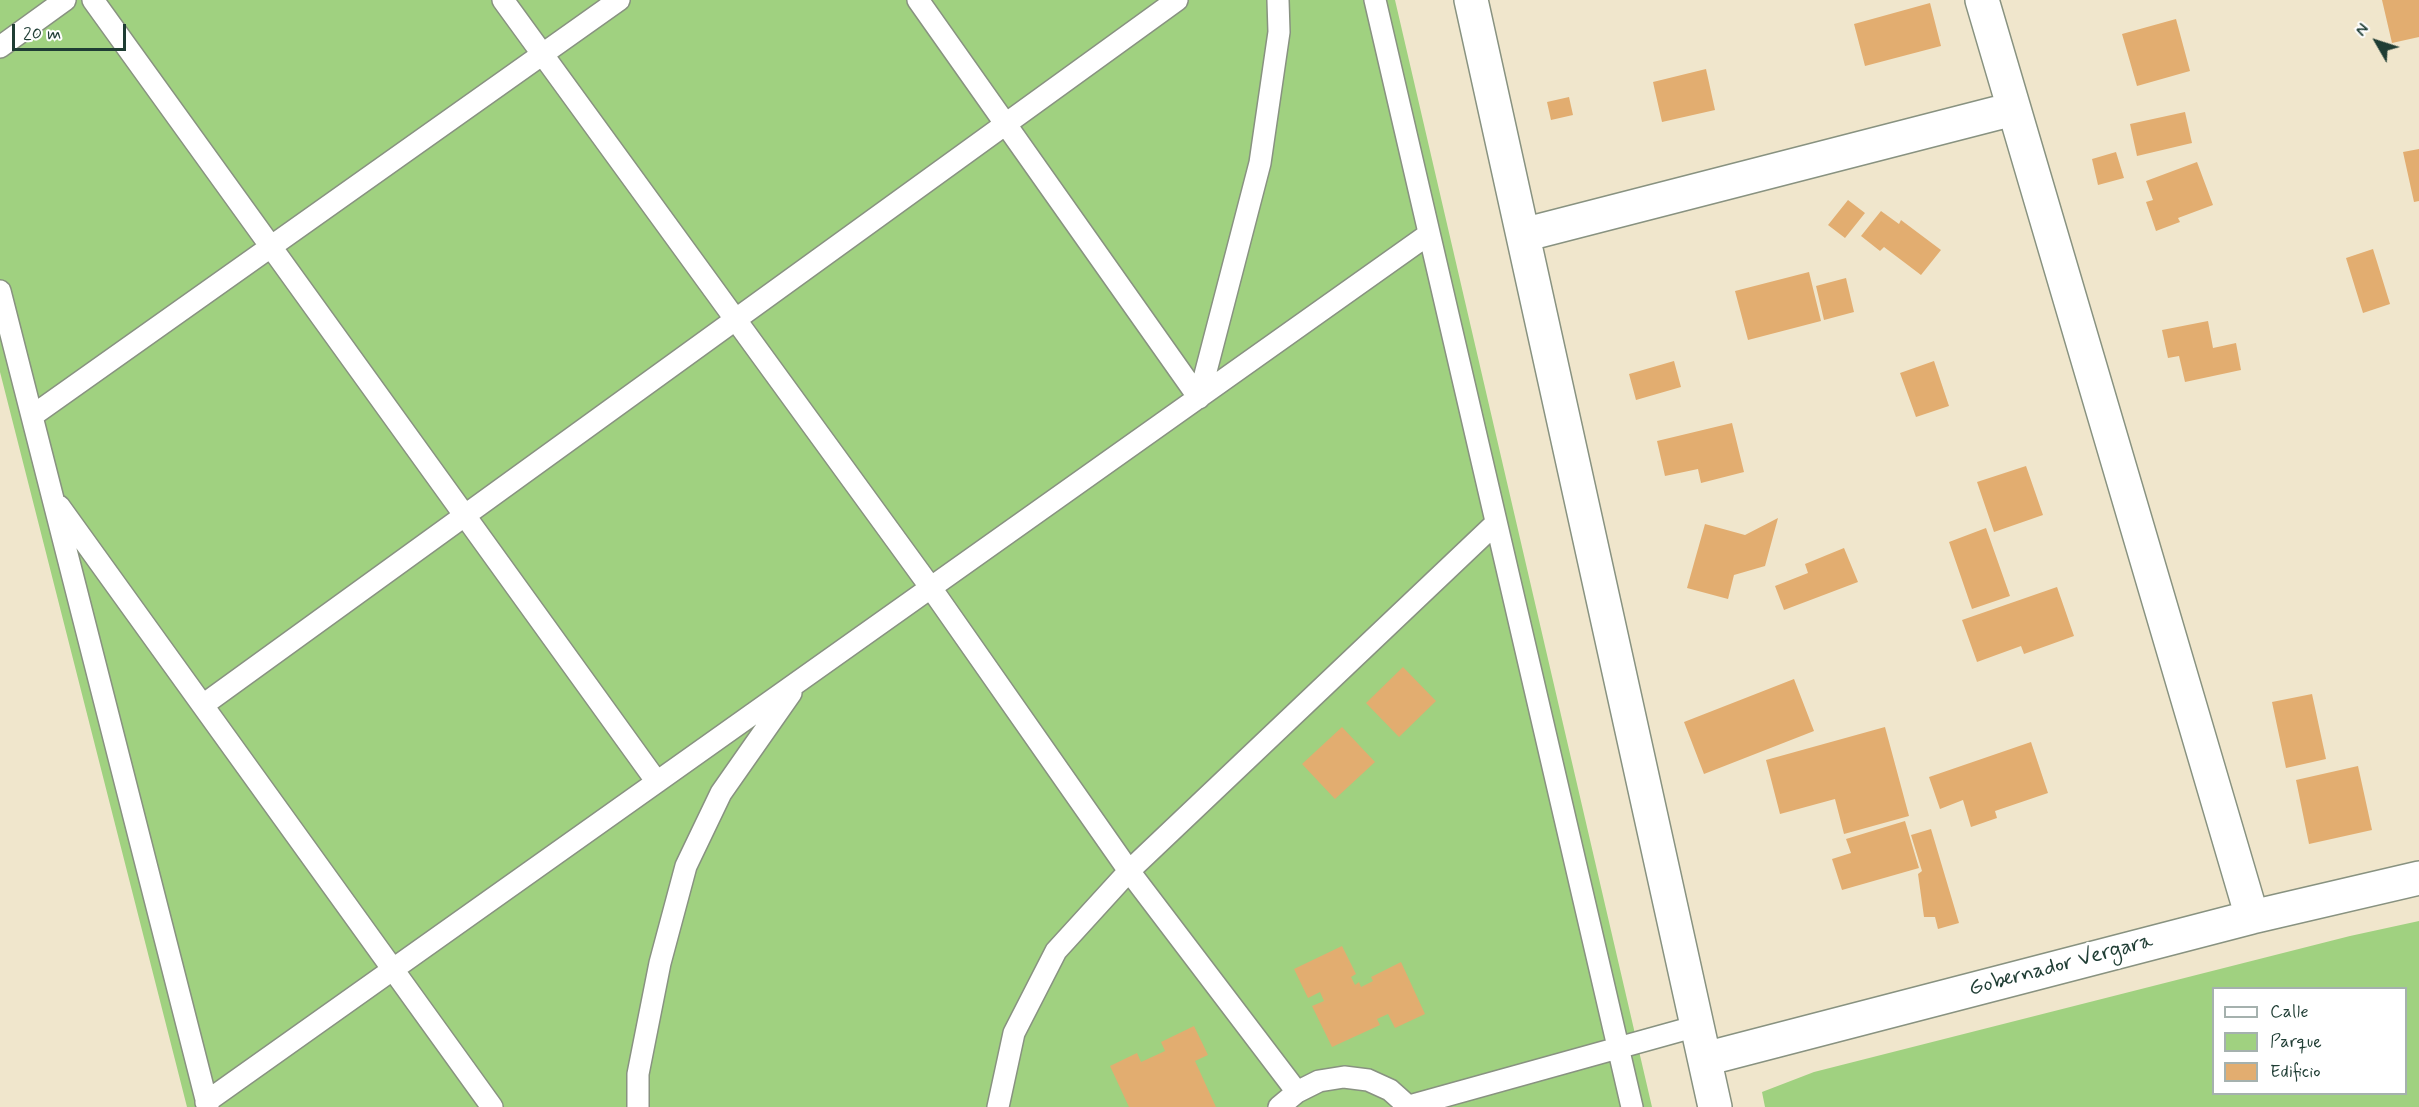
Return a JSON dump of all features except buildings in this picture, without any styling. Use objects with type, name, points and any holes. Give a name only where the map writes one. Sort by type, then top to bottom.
[{"type":"street","points":[[1471,0],[1715,1107]]},
{"type":"street","points":[[1982,0],[2252,917]]},
{"type":"street","points":[[1523,236],[2013,109]]},
{"type":"street","name":"Gobernador Vergara","points":[[1705,1059],[2252,917],[2419,878]]},
{"type":"lane","points":[[0,47],[65,0]]},
{"type":"lane","points":[[93,0],[657,782]]},
{"type":"lane","points":[[503,0],[931,588],[1129,871],[1297,1092]]},
{"type":"lane","points":[[32,416],[619,0]]},
{"type":"lane","points":[[918,0],[1199,398]]},
{"type":"lane","points":[[202,705],[1177,0]]},
{"type":"lane","points":[[1199,398],[1260,164],[1279,32],[1278,0]]},
{"type":"lane","points":[[1375,0],[1632,1107]]},
{"type":"lane","points":[[0,291],[207,1104],[393,969],[1429,234]]},
{"type":"lane","points":[[52,496],[492,1107]]},
{"type":"lane","points":[[998,1107],[1014,1033],[1056,951],[1129,871],[1496,523]]},
{"type":"lane","points":[[638,1107],[638,1074],[642,1052],[660,963],[686,866],[721,793],[801,680]]},
{"type":"lane","points":[[1279,1107],[1297,1092],[1319,1081],[1344,1077],[1368,1080],[1390,1090],[1409,1107],[1697,1026]]},
{"type":"green space","points":[[0,0],[1395,0],[1652,1107],[187,1107],[0,372]]},
{"type":"green space","points":[[2419,921],[2419,1107],[1765,1107],[1762,1092],[1814,1072],[2350,936]]}]
